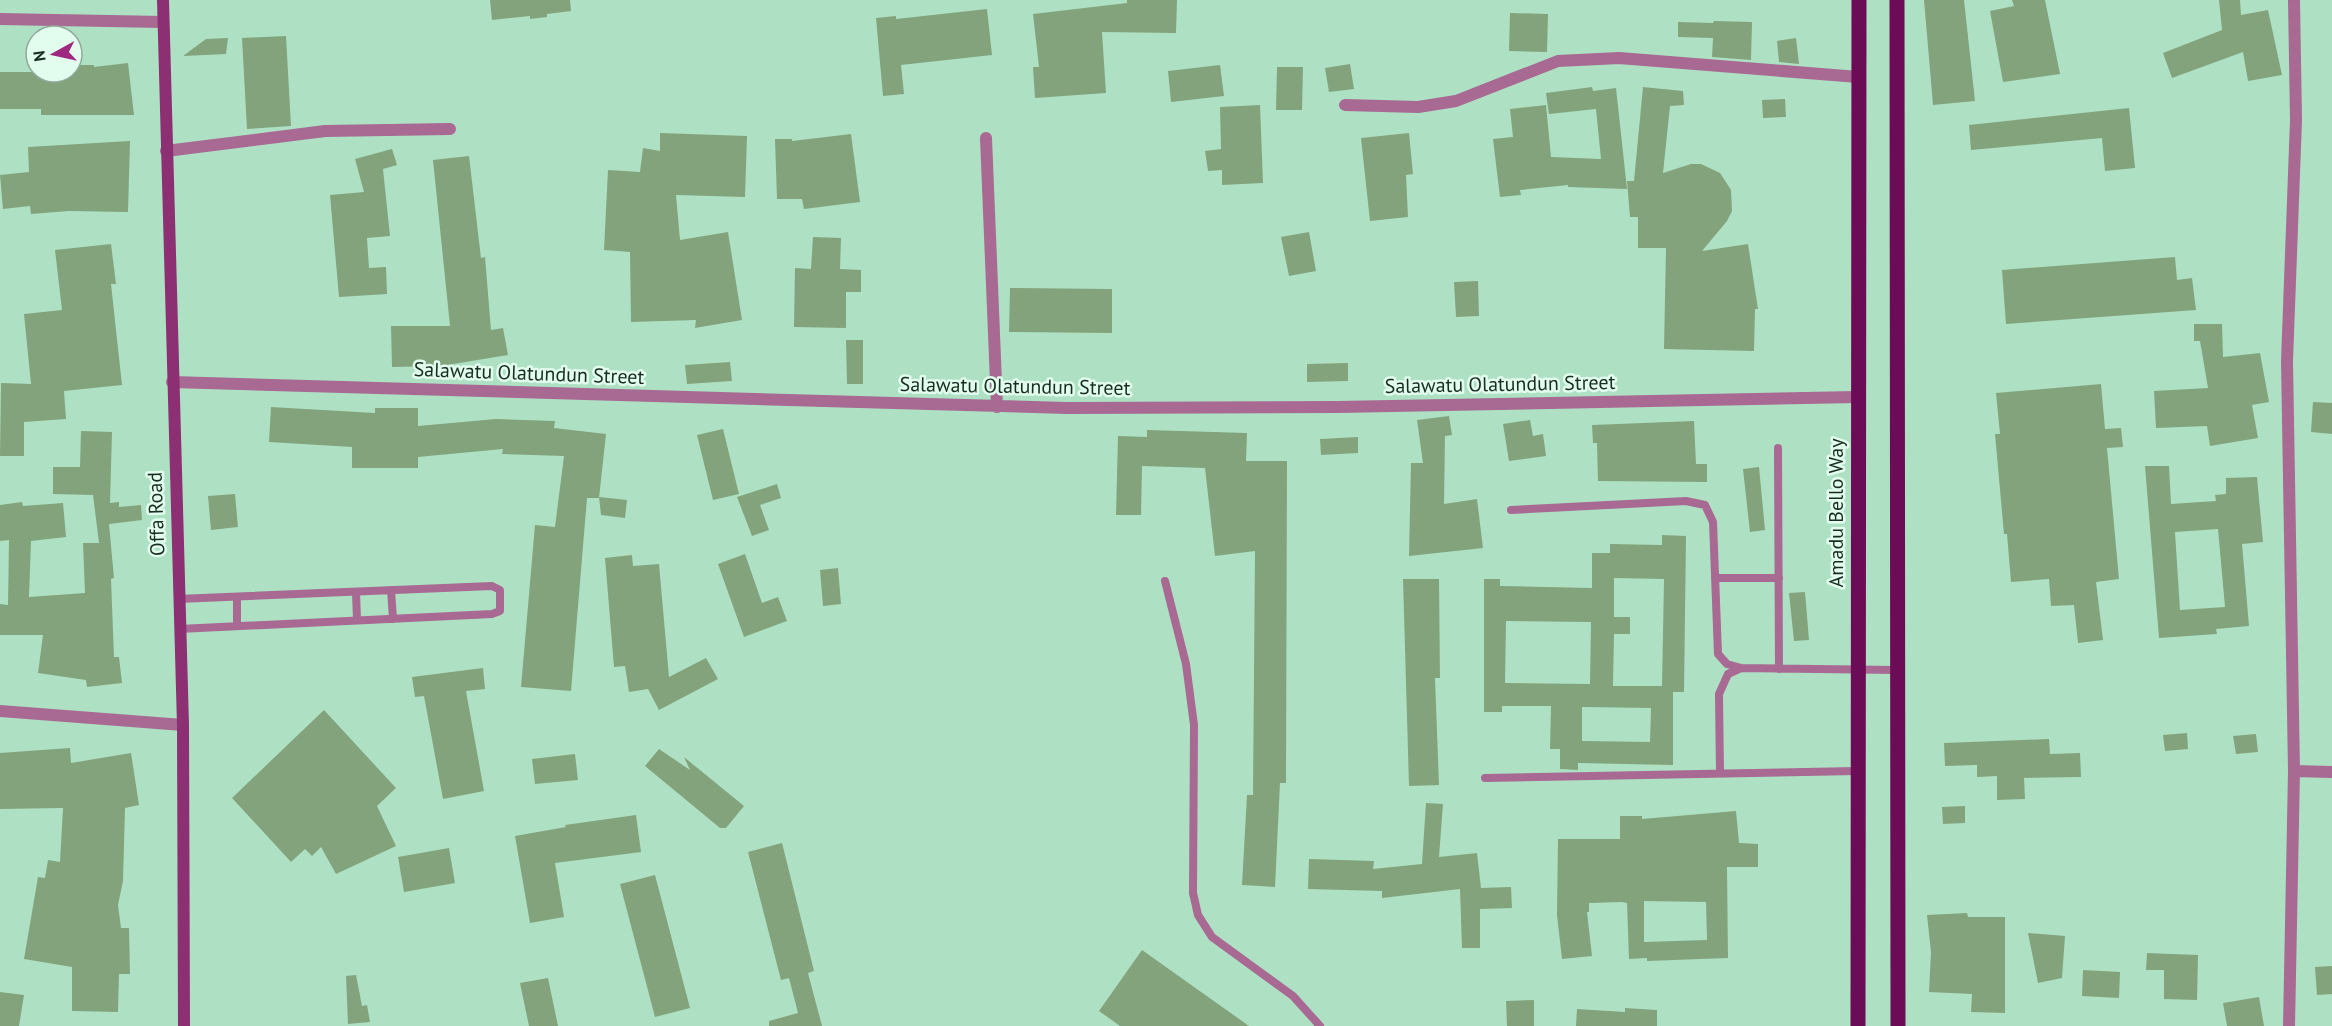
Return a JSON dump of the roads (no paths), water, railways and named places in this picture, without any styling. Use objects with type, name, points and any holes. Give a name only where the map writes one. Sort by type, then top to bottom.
[{"type":"main road","name":"Amadu Bello Way","points":[[1858,1026],[1859,0]]},
{"type":"main road","points":[[1897,0],[1898,1026]]},
{"type":"street","name":"Offa Road","points":[[163,0],[183,725],[184,1026]]},
{"type":"street","points":[[2289,1026],[2294,771],[2287,361],[2296,120],[2294,0]]},
{"type":"street","points":[[0,18],[164,22]]},
{"type":"street","points":[[1345,105],[1418,107],[1456,101],[1558,61],[1619,58],[1858,77]]},
{"type":"street","points":[[166,151],[325,131],[450,129]]},
{"type":"street","points":[[986,138],[996,407]]},
{"type":"street","name":"Salawatu Olatundun Street","points":[[172,382],[996,407],[1338,407],[1857,397]]},
{"type":"street","points":[[0,711],[183,725]]},
{"type":"street","points":[[2294,771],[2332,772]]},
{"type":"lane","points":[[1778,448],[1779,669]]},
{"type":"lane","points":[[1511,510],[1686,501],[1705,505],[1713,522],[1718,654],[1726,664],[1741,668],[1896,670]]},
{"type":"lane","points":[[1715,578],[1779,578]]},
{"type":"lane","points":[[1165,581],[1186,664],[1194,725],[1192,882],[1198,915],[1212,937],[1293,996],[1320,1026]]},
{"type":"lane","points":[[178,599],[492,586],[500,590],[500,611],[492,614],[180,629]]},
{"type":"lane","points":[[391,590],[393,619]]},
{"type":"lane","points":[[356,592],[357,620]]},
{"type":"lane","points":[[237,597],[237,626]]},
{"type":"lane","points":[[1720,773],[1719,693],[1728,674],[1741,668]]},
{"type":"lane","points":[[1485,778],[1857,771]]}]
